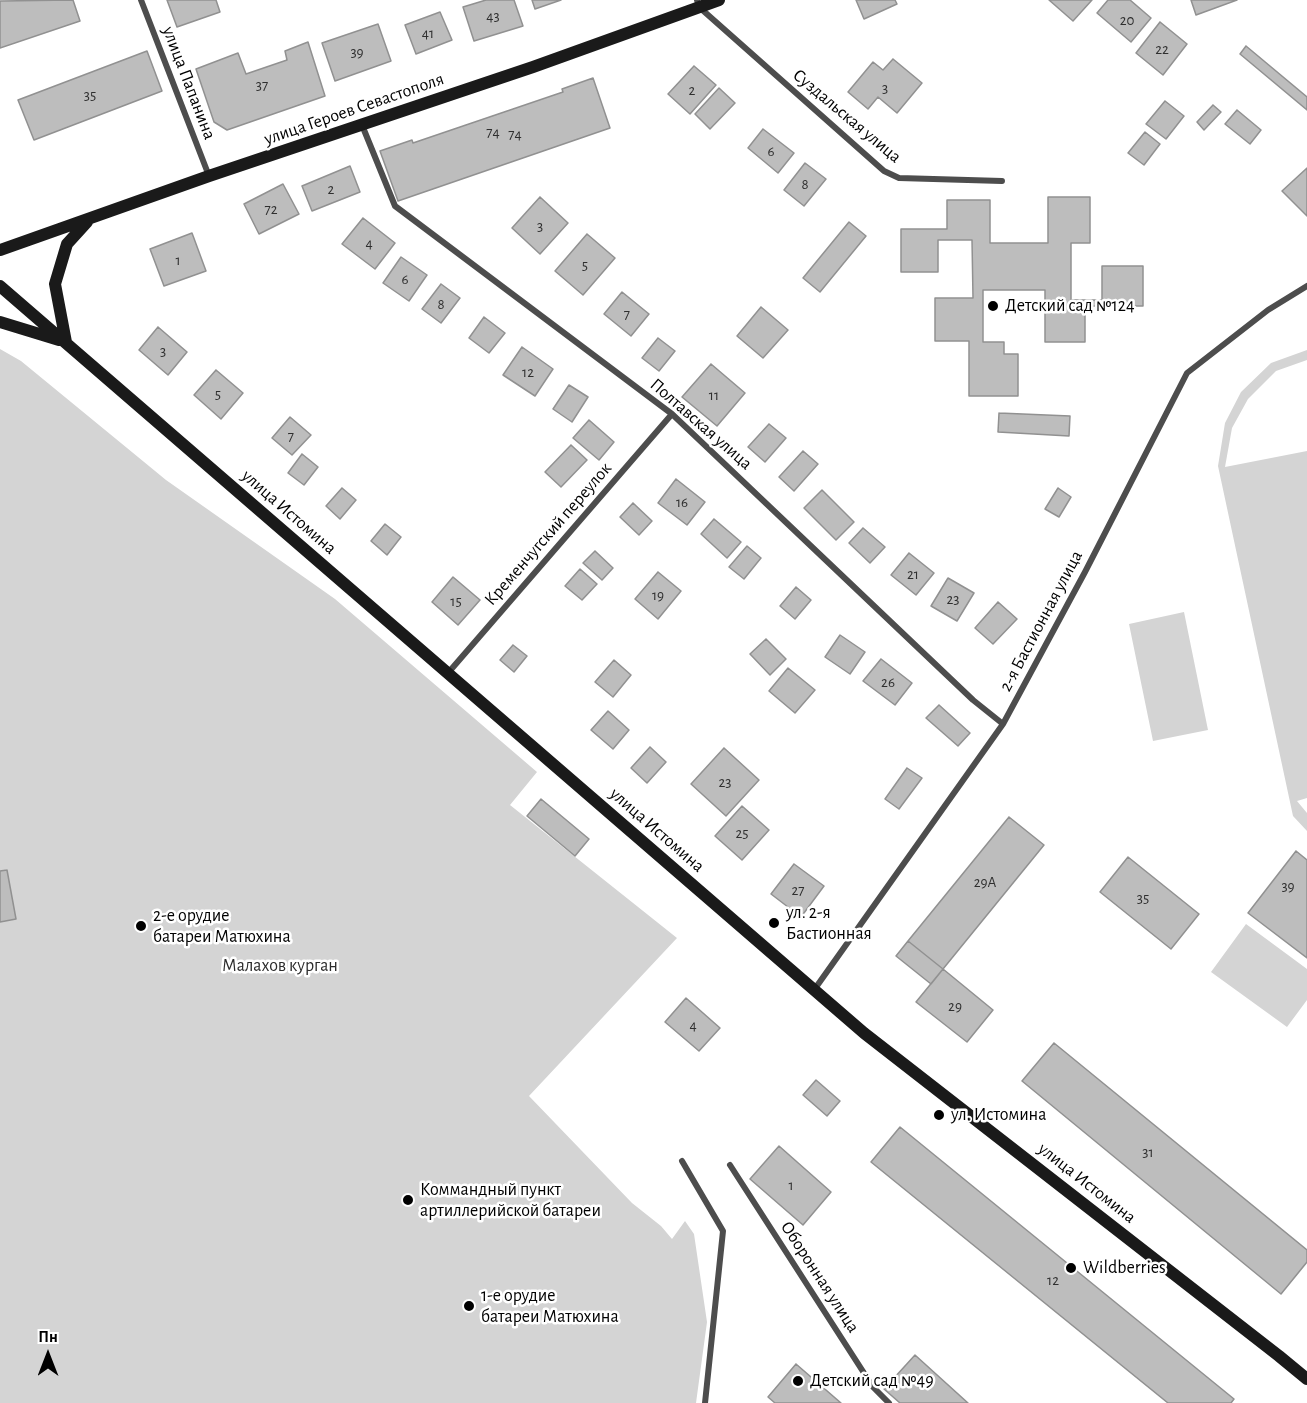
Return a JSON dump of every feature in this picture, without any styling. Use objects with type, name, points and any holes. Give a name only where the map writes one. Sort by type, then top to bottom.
[{"type":"main road","name":"улица Героев Севастополя","points":[[0,250],[362,125],[698,4],[719,0]]},
{"type":"main road","points":[[0,322],[66,342],[55,284],[67,244],[90,219]]},
{"type":"main road","name":"улица Истомина","points":[[0,286],[864,1033],[1307,1380]]},
{"type":"street","name":"улица Папанина","points":[[141,0],[209,177]]},
{"type":"street","name":"Суздальская улица","points":[[698,4],[889,174],[895,177],[916,179],[1002,181]]},
{"type":"street","name":"Полтавская улица","points":[[362,125],[395,206],[672,414],[973,700],[1003,723]]},
{"type":"street","name":"2-я Бастионная улица","points":[[814,990],[1003,723],[1085,572],[1187,373],[1268,310],[1307,286]]},
{"type":"street","name":"Кременчугский переулок","points":[[447,673],[672,414]]},
{"type":"street","points":[[682,1161],[723,1231],[705,1403]]},
{"type":"street","name":"Оборонная улица","points":[[730,1165],[873,1387],[889,1403]]},
{"type":"green space","name":"Малахов курган","points":[[0,349],[21,361],[166,480],[335,599],[537,772],[510,805],[677,938],[529,1096],[632,1203],[661,1226],[672,1239],[685,1221],[694,1234],[707,1322],[696,1403],[0,1403]]},
{"type":"green space","points":[[1307,350],[1307,360],[1276,371],[1248,399],[1232,428],[1225,467],[1307,451],[1307,798],[1297,801],[1307,813],[1307,831],[1293,816],[1218,466],[1225,423],[1241,392],[1271,363]]},
{"type":"green space","points":[[1184,612],[1208,730],[1153,741],[1129,624]]},
{"type":"green space","points":[[1246,924],[1307,969],[1307,1000],[1287,1027],[1211,972]]},
{"type":"building","points":[[73,0],[80,21],[0,48],[0,1]]},
{"type":"building","points":[[167,0],[216,0],[220,12],[177,27]]},
{"type":"building","points":[[486,0],[514,0],[523,26],[474,41],[463,7]]},
{"type":"building","points":[[532,0],[561,0],[535,9]]},
{"type":"building","points":[[856,0],[895,0],[897,4],[864,19]]},
{"type":"building","points":[[1049,0],[1092,0],[1073,21]]},
{"type":"building","points":[[1108,0],[1130,0],[1151,18],[1131,42],[1097,13]]},
{"type":"building","points":[[1191,0],[1237,0],[1196,15]]},
{"type":"building","points":[[440,12],[452,40],[416,54],[405,25]]},
{"type":"building","points":[[1160,22],[1187,44],[1163,75],[1136,53]]},
{"type":"building","points":[[378,24],[391,61],[335,81],[322,43]]},
{"type":"building","points":[[308,42],[325,96],[227,130],[214,122],[196,69],[238,53],[246,74],[287,60],[285,51]]},
{"type":"building","points":[[1246,46],[1307,97],[1307,110],[1240,54]]},
{"type":"building","points":[[147,51],[162,91],[34,140],[18,100]]},
{"type":"building","points":[[893,59],[922,83],[897,113],[878,97],[868,109],[848,92],[873,62],[883,70]]},
{"type":"building","points":[[694,66],[716,85],[690,114],[668,94]]},
{"type":"building","points":[[593,78],[610,128],[398,201],[380,151],[412,140],[413,143],[563,92],[562,89]]},
{"type":"building","points":[[719,88],[735,103],[710,129],[695,114]]},
{"type":"building","points":[[1165,101],[1184,116],[1166,139],[1146,124]]},
{"type":"building","points":[[1213,105],[1221,112],[1204,130],[1197,122]]},
{"type":"building","points":[[1237,110],[1261,130],[1250,144],[1225,124]]},
{"type":"building","points":[[763,129],[794,153],[778,173],[748,148]]},
{"type":"building","points":[[1145,132],[1160,144],[1144,165],[1128,153]]},
{"type":"building","points":[[805,163],[826,179],[804,206],[784,190]]},
{"type":"building","points":[[350,166],[360,192],[312,211],[302,186]]},
{"type":"building","points":[[1307,168],[1307,216],[1282,191]]},
{"type":"building","points":[[283,184],[299,214],[259,234],[244,204]]},
{"type":"building","points":[[540,197],[568,223],[540,254],[512,228]]},
{"type":"building","points":[[1048,197],[1090,197],[1090,243],[1071,243],[1071,300],[1102,300],[1102,266],[1143,266],[1143,306],[1085,306],[1085,342],[1045,342],[1045,290],[983,290],[983,342],[1004,342],[1004,354],[1018,354],[1018,396],[969,396],[969,341],[935,341],[935,298],[973,298],[972,240],[938,240],[938,272],[901,272],[901,229],[947,229],[947,200],[990,200],[990,243],[1048,243]]},
{"type":"building","points":[[363,218],[395,243],[375,269],[342,244]]},
{"type":"building","points":[[849,222],[866,236],[820,292],[803,278]]},
{"type":"building","points":[[192,233],[206,271],[164,286],[150,249]]},
{"type":"building","points":[[587,234],[615,258],[583,295],[555,271]]},
{"type":"building","points":[[401,257],[427,275],[409,301],[383,283]]},
{"type":"building","points":[[441,284],[460,298],[441,323],[422,309]]},
{"type":"building","points":[[622,292],[649,314],[631,336],[604,314]]},
{"type":"building","points":[[761,307],[788,330],[763,358],[737,336]]},
{"type":"building","points":[[484,317],[505,333],[489,353],[469,338]]},
{"type":"building","points":[[158,327],[187,352],[168,375],[139,350]]},
{"type":"building","points":[[658,338],[675,351],[659,371],[642,358]]},
{"type":"building","points":[[522,347],[553,369],[535,396],[503,375]]},
{"type":"building","points":[[711,364],[745,393],[717,426],[682,397]]},
{"type":"building","points":[[216,370],[243,393],[221,419],[194,395]]},
{"type":"building","points":[[569,385],[588,397],[572,422],[553,409]]},
{"type":"building","points":[[999,413],[1070,416],[1069,436],[998,432]]},
{"type":"building","points":[[290,417],[311,435],[292,455],[272,438]]},
{"type":"building","points":[[589,420],[614,442],[599,460],[573,438]]},
{"type":"building","points":[[769,424],[786,438],[765,462],[748,447]]},
{"type":"building","points":[[571,445],[587,460],[561,487],[545,472]]},
{"type":"building","points":[[803,451],[818,464],[794,491],[779,477]]},
{"type":"building","points":[[302,454],[318,467],[304,485],[288,473]]},
{"type":"building","points":[[676,479],[705,502],[687,525],[658,503]]},
{"type":"building","points":[[342,488],[356,500],[340,519],[326,506]]},
{"type":"building","points":[[1058,488],[1071,497],[1059,517],[1045,509]]},
{"type":"building","points":[[822,490],[854,522],[836,540],[804,508]]},
{"type":"building","points":[[633,503],[652,521],[639,535],[620,517]]},
{"type":"building","points":[[714,519],[741,542],[727,558],[701,534]]},
{"type":"building","points":[[385,524],[401,537],[387,555],[371,541]]},
{"type":"building","points":[[863,528],[885,547],[870,563],[849,543]]},
{"type":"building","points":[[747,546],[761,558],[744,579],[729,567]]},
{"type":"building","points":[[595,551],[613,568],[602,580],[583,563]]},
{"type":"building","points":[[909,553],[934,573],[916,595],[891,575]]},
{"type":"building","points":[[580,569],[597,584],[582,600],[565,586]]},
{"type":"building","points":[[658,572],[681,591],[658,619],[635,599]]},
{"type":"building","points":[[453,577],[480,600],[458,625],[432,602]]},
{"type":"building","points":[[948,578],[974,593],[957,621],[931,606]]},
{"type":"building","points":[[796,587],[811,600],[795,619],[780,606]]},
{"type":"building","points":[[998,602],[1017,619],[993,644],[975,628]]},
{"type":"building","points":[[840,635],[865,652],[850,674],[825,657]]},
{"type":"building","points":[[766,639],[786,659],[770,675],[750,654]]},
{"type":"building","points":[[513,645],[527,656],[514,672],[500,660]]},
{"type":"building","points":[[881,659],[912,683],[895,705],[863,681]]},
{"type":"building","points":[[614,660],[631,675],[613,697],[595,682]]},
{"type":"building","points":[[788,668],[815,690],[795,713],[769,691]]},
{"type":"building","points":[[939,705],[970,733],[958,746],[926,718]]},
{"type":"building","points":[[608,711],[629,730],[613,749],[591,730]]},
{"type":"building","points":[[650,747],[666,762],[647,783],[631,768]]},
{"type":"building","points":[[724,748],[759,780],[726,816],[691,784]]},
{"type":"building","points":[[907,768],[922,778],[899,809],[885,799]]},
{"type":"building","points":[[541,799],[589,839],[575,856],[527,816]]},
{"type":"building","points":[[742,806],[769,830],[742,860],[715,836]]},
{"type":"building","points":[[1009,817],[1044,845],[943,969],[908,941]]},
{"type":"building","points":[[1296,851],[1307,860],[1307,958],[1248,913]]},
{"type":"building","points":[[1128,857],[1199,914],[1171,949],[1100,892]]},
{"type":"building","points":[[794,864],[824,886],[801,917],[771,894]]},
{"type":"building","points":[[7,870],[16,919],[0,922],[0,871]]},
{"type":"building","points":[[908,941],[943,969],[931,984],[896,956]]},
{"type":"building","points":[[943,969],[993,1010],[967,1042],[916,1002]]},
{"type":"building","points":[[686,998],[720,1028],[699,1051],[665,1022]]},
{"type":"building","points":[[1054,1043],[1307,1250],[1307,1262],[1281,1294],[1022,1081]]},
{"type":"building","points":[[816,1080],[840,1101],[827,1116],[803,1095]]},
{"type":"building","points":[[900,1127],[1234,1399],[1231,1403],[1168,1403],[871,1162]]},
{"type":"building","points":[[779,1146],[831,1192],[803,1225],[750,1179]]},
{"type":"building","points":[[915,1355],[968,1403],[900,1403],[884,1389]]},
{"type":"building","name":"Детский сад №49","points":[[796,1364],[841,1403],[775,1403],[768,1397]]},
{"type":"place","name":"Детский сад №124","points":[[993,306]]},
{"type":"place","name":"ул. 2-я Бастионная","points":[[774,923]]},
{"type":"place","name":"2-е орудие батареи Матюхина","points":[[141,926]]},
{"type":"place","name":"ул. Истомина","points":[[939,1115]]},
{"type":"place","name":"Коммандный пункт артиллерийской батареи","points":[[408,1200]]},
{"type":"place","name":"Wildberries","points":[[1071,1268]]},
{"type":"place","name":"1-е орудие батареи Матюхина","points":[[469,1306]]},
{"type":"place","name":"Детский сад №49","points":[[798,1381]]}]
